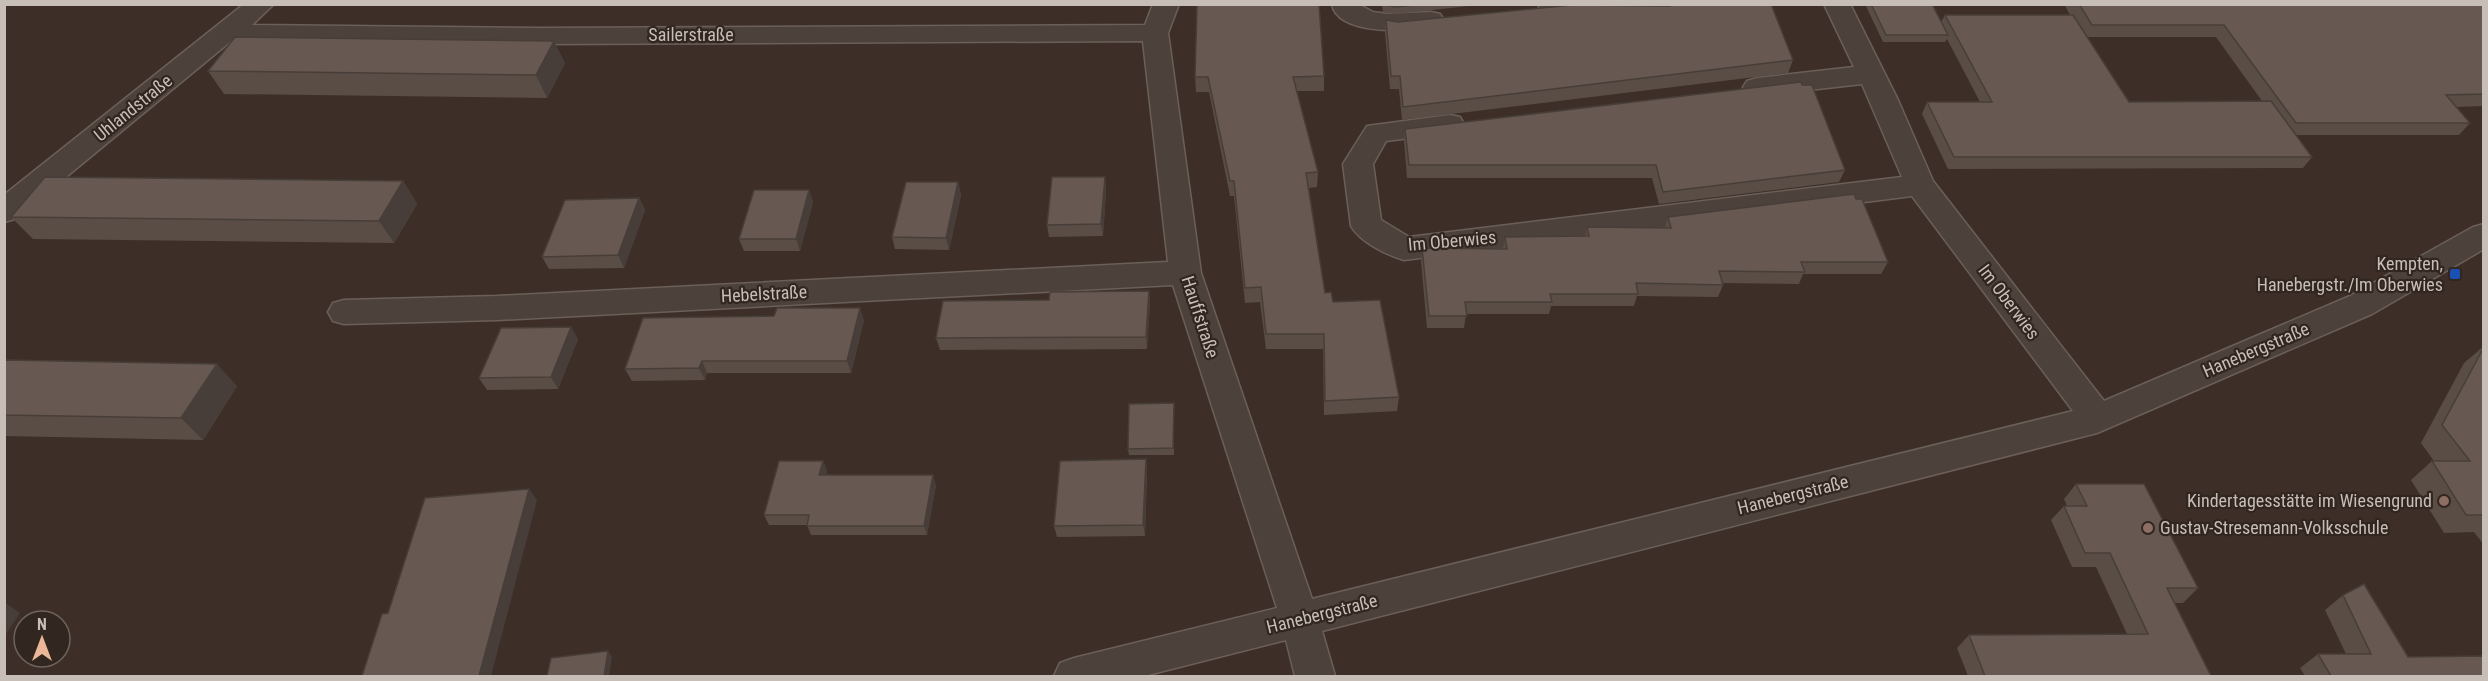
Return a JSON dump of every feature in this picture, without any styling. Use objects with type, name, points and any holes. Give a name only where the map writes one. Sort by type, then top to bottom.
[{"type":"street","name":"Uhlandstraße","points":[[4,211],[261,4]]},
{"type":"street","points":[[1345,4],[1346,10],[1359,19],[1396,24],[1453,18]]},
{"type":"street","points":[[1522,12],[1602,4]]},
{"type":"street","name":"Im Oberwies","points":[[1837,4],[1920,185],[2097,419]]},
{"type":"street","name":"Sailerstraße","points":[[227,33],[541,36],[1161,19]]},
{"type":"street","name":"Hauffstraße","points":[[1161,19],[1185,273],[1300,620],[1315,676]]},
{"type":"street","points":[[1730,91],[1870,74]]},
{"type":"street","name":"Im Oberwies","points":[[1471,122],[1377,133],[1358,164],[1366,226],[1404,249],[1920,185]]},
{"type":"street","name":"Hanebergstraße","points":[[1074,676],[2097,419],[2361,305],[2484,235]]},
{"type":"street","name":"Hebelstraße","points":[[344,312],[497,308],[1185,273]]},
{"type":"building","points":[[1197,4],[1319,4],[1324,76],[1293,77],[1318,172],[1306,173],[1325,293],[1331,292],[1333,302],[1380,300],[1399,397],[1325,401],[1324,334],[1266,334],[1261,287],[1245,288],[1234,181],[1230,181],[1208,77],[1195,77]]},
{"type":"building","points":[[1384,4],[1422,4],[1397,7]]},
{"type":"building","points":[[1669,4],[1771,4],[1793,60],[1403,107],[1400,76],[1391,76],[1386,20],[1398,22],[1572,5],[1670,6]]},
{"type":"building","points":[[1871,4],[1932,4],[1948,35],[1886,35]]},
{"type":"building","points":[[2079,4],[2484,4],[2484,94],[2446,95],[2470,123],[2296,123],[2224,25],[2092,25]]},
{"type":"building","points":[[1945,15],[2073,15],[2129,102],[2271,101],[2312,157],[1954,157],[1927,102],[1992,102]]},
{"type":"building","points":[[235,37],[554,41],[536,75],[208,71]]},
{"type":"building","points":[[1801,82],[1802,85],[1812,85],[1845,170],[1663,192],[1656,165],[1409,165],[1405,129]]},
{"type":"building","points":[[45,177],[403,181],[379,221],[11,217]]},
{"type":"building","points":[[1052,177],[1105,177],[1101,224],[1047,225]]},
{"type":"building","points":[[906,182],[958,182],[946,238],[892,237]]},
{"type":"building","points":[[754,190],[809,190],[796,239],[739,239]]},
{"type":"building","points":[[1854,194],[1856,199],[1862,199],[1888,262],[1801,262],[1805,272],[1719,271],[1723,285],[1636,283],[1638,294],[1550,294],[1552,302],[1465,302],[1467,316],[1429,316],[1422,248],[1507,249],[1505,237],[1589,236],[1587,227],[1671,228],[1668,217]]},
{"type":"building","points":[[639,198],[618,255],[542,257],[565,200]]},
{"type":"building","points":[[1149,291],[1146,337],[936,338],[943,301],[1049,300],[1050,292]]},
{"type":"building","points":[[777,308],[860,308],[847,361],[702,361],[699,368],[625,369],[643,318],[774,316]]},
{"type":"building","points":[[571,327],[551,377],[479,378],[501,328]]},
{"type":"building","points":[[2484,347],[2484,515],[2466,515],[2432,461],[2470,461],[2442,425]]},
{"type":"building","points":[[4,360],[217,364],[181,418],[4,415]]},
{"type":"building","points":[[1174,403],[1173,448],[1128,449],[1129,404]]},
{"type":"building","points":[[1146,459],[1143,525],[1054,526],[1060,461]]},
{"type":"building","points":[[779,461],[823,461],[819,475],[933,475],[924,526],[807,526],[809,515],[764,515]]},
{"type":"building","points":[[2076,484],[2144,484],[2198,588],[2167,588],[2211,676],[1985,676],[1969,635],[2148,634],[2110,553],[2085,553],[2064,506],[2087,506]]},
{"type":"building","points":[[529,489],[479,676],[362,676],[382,614],[388,613],[425,498]]},
{"type":"building","points":[[2364,584],[2408,657],[2484,656],[2484,676],[2331,676],[2318,654],[2371,654],[2343,595]]},
{"type":"building","points":[[608,651],[604,676],[547,676],[551,658]]},
{"type":"place","name":"Kempten, Hanebergstr./Im Oberwies","points":[[2455,274]]},
{"type":"place","name":"Kindertagesstätte im Wiesengrund","points":[[2444,501]]},
{"type":"place","name":"Gustav-Stresemann-Volksschule","points":[[2148,528]]}]
